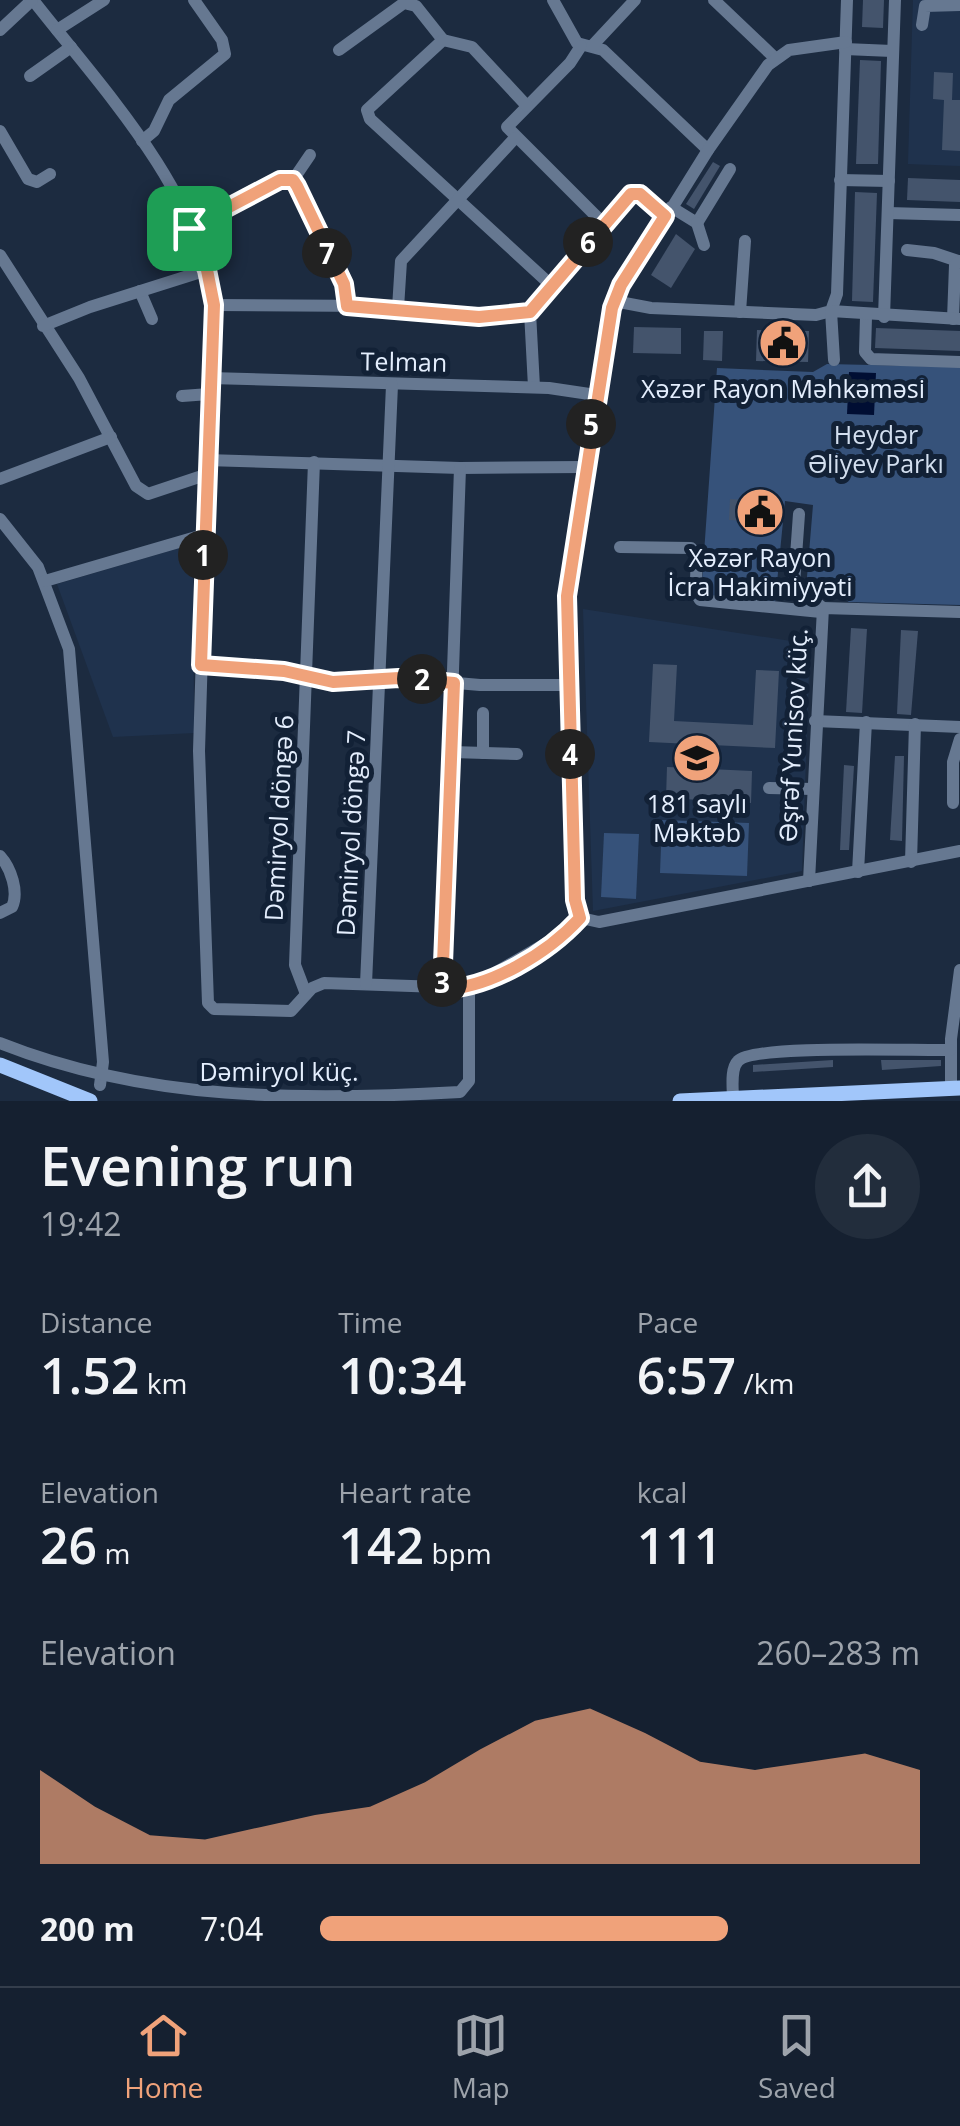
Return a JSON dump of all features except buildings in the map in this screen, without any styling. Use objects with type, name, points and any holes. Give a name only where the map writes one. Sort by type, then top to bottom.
[{"type":"main road","points":[[0,1068],[71,1101]]},
{"type":"main road","points":[[0,1068],[90,1101]]},
{"type":"main road","points":[[680,1101],[956,1088]]},
{"type":"street","points":[[0,30],[32,0],[142,141],[207,270],[214,305],[203,535],[199,788],[208,1003],[214,1008],[291,1011],[306,994],[324,983],[469,988],[564,934],[580,918]]},
{"type":"street","points":[[57,30],[104,0]]},
{"type":"street","points":[[142,141],[154,130],[169,100],[224,54],[222,40],[194,0]]},
{"type":"street","points":[[553,0],[586,46],[603,50],[708,150]]},
{"type":"street","points":[[603,223],[508,131],[509,121],[636,0]]},
{"type":"street","points":[[714,0],[775,58]]},
{"type":"street","points":[[834,360],[832,311],[837,294],[847,0]]},
{"type":"street","points":[[884,317],[895,0]]},
{"type":"street","points":[[339,50],[404,3],[416,6],[442,40],[472,46],[527,106]]},
{"type":"street","points":[[922,25],[925,6],[960,5]]},
{"type":"street","points":[[442,40],[370,106],[368,115],[552,286]]},
{"type":"street","points":[[580,918],[575,900],[567,596],[584,466],[614,301],[708,150],[775,58],[802,46],[892,50]]},
{"type":"street","points":[[30,76],[70,48]]},
{"type":"street","points":[[0,132],[28,179],[38,182],[50,174]]},
{"type":"street","points":[[398,308],[401,261],[515,138]]},
{"type":"street","points":[[293,180],[310,155]]},
{"type":"street","points":[[704,246],[697,223],[730,168]]},
{"type":"street","points":[[189,228],[280,180],[293,180]]},
{"type":"street","points":[[293,180],[344,284],[347,306]]},
{"type":"street","points":[[840,180],[889,181]]},
{"type":"street","points":[[534,387],[530,312],[603,223],[634,193],[697,223]]},
{"type":"street","points":[[888,213],[960,215]]},
{"type":"street","points":[[740,312],[745,241]]},
{"type":"street","points":[[614,301],[651,308],[816,315],[832,311],[866,317],[957,319],[959,261],[934,252],[907,250]]},
{"type":"street","points":[[0,255],[111,437],[136,486],[148,494],[205,475]]},
{"type":"street","points":[[43,326],[207,270]]},
{"type":"street","points":[[140,291],[152,319]]},
{"type":"street","points":[[214,305],[398,308],[479,317],[530,312]]},
{"type":"street","points":[[866,317],[865,352],[871,359],[960,362]]},
{"type":"street","name":"Telman","points":[[210,378],[534,387],[596,395]]},
{"type":"street","name":"Dəmiryol döngə 7","points":[[366,984],[392,385]]},
{"type":"street","points":[[182,396],[209,394]]},
{"type":"street","points":[[0,480],[111,437]]},
{"type":"street","points":[[206,460],[460,468],[584,466]]},
{"type":"street","name":"Dəmiryol döngə 6","points":[[306,994],[295,965],[314,462]]},
{"type":"street","points":[[442,989],[460,468]]},
{"type":"street","points":[[799,514],[794,584],[822,610]]},
{"type":"street","points":[[0,519],[46,581],[69,649],[103,1062],[100,1086]]},
{"type":"street","points":[[46,581],[203,535]]},
{"type":"street","points":[[620,548],[691,548],[697,556],[696,592],[700,600],[822,610]]},
{"type":"street","name":"Əşrəf Yunisov küç.","points":[[809,881],[822,610],[960,612]]},
{"type":"street","points":[[201,665],[270,669],[308,678],[568,685]]},
{"type":"street","points":[[484,713],[484,753]]},
{"type":"street","points":[[815,721],[960,727]]},
{"type":"street","points":[[858,872],[866,722]]},
{"type":"street","points":[[911,862],[915,724]]},
{"type":"street","points":[[953,803],[954,762],[960,739]]},
{"type":"street","points":[[452,752],[517,754]]},
{"type":"street","points":[[769,788],[812,789]]},
{"type":"street","points":[[580,918],[599,922],[960,852]]},
{"type":"street","points":[[0,856],[7,864],[16,897],[12,907],[0,913]]},
{"type":"street","points":[[956,1088],[950,1050],[960,970]]},
{"type":"street","name":"Dəmiryol küç.","points":[[0,1044],[49,1069],[100,1086],[157,1096],[267,1101],[460,1092],[469,1081],[469,988]]},
{"type":"street","points":[[733,1099],[737,1061],[751,1054],[836,1048],[950,1050]]},
{"type":"shaded area","points":[[913,0],[960,0],[960,166],[908,164]]},
{"type":"shaded area","points":[[849,372],[876,373],[874,415],[847,414]]},
{"type":"shaded area","points":[[193,544],[194,733],[113,737],[57,584]]},
{"type":"shaded area","name":"181 saylı Məktəb","points":[[583,609],[810,644],[802,871],[593,911]]},
{"type":"green space","name":"Heydər Əliyev Parkı","points":[[827,364],[960,367],[960,605],[849,602],[831,591],[806,589],[813,505],[785,501],[775,603],[701,596],[717,368],[813,372]]},
{"type":"green space","points":[[662,820],[749,823],[747,876],[660,873]]},
{"type":"green space","points":[[604,833],[639,834],[636,899],[601,897]]},
{"type":"place","name":"Xəzər Rayon Məhkəməsi","points":[[783,343]]},
{"type":"place","name":"Xəzər Rayon İcra Hakimiyyəti","points":[[760,512]]},
{"type":"place","name":"181 saylı Məktəb","points":[[697,758]]},
{"type":"route","points":[[280,180],[293,180],[344,284],[347,306],[495,317],[530,312],[538,307],[603,223],[631,194],[640,194],[665,216],[616,293],[568,578],[575,900],[580,918],[564,934],[480,984],[442,989],[454,683],[399,678],[333,682],[284,671],[201,665],[214,305],[207,270],[189,228],[280,180]]}]
